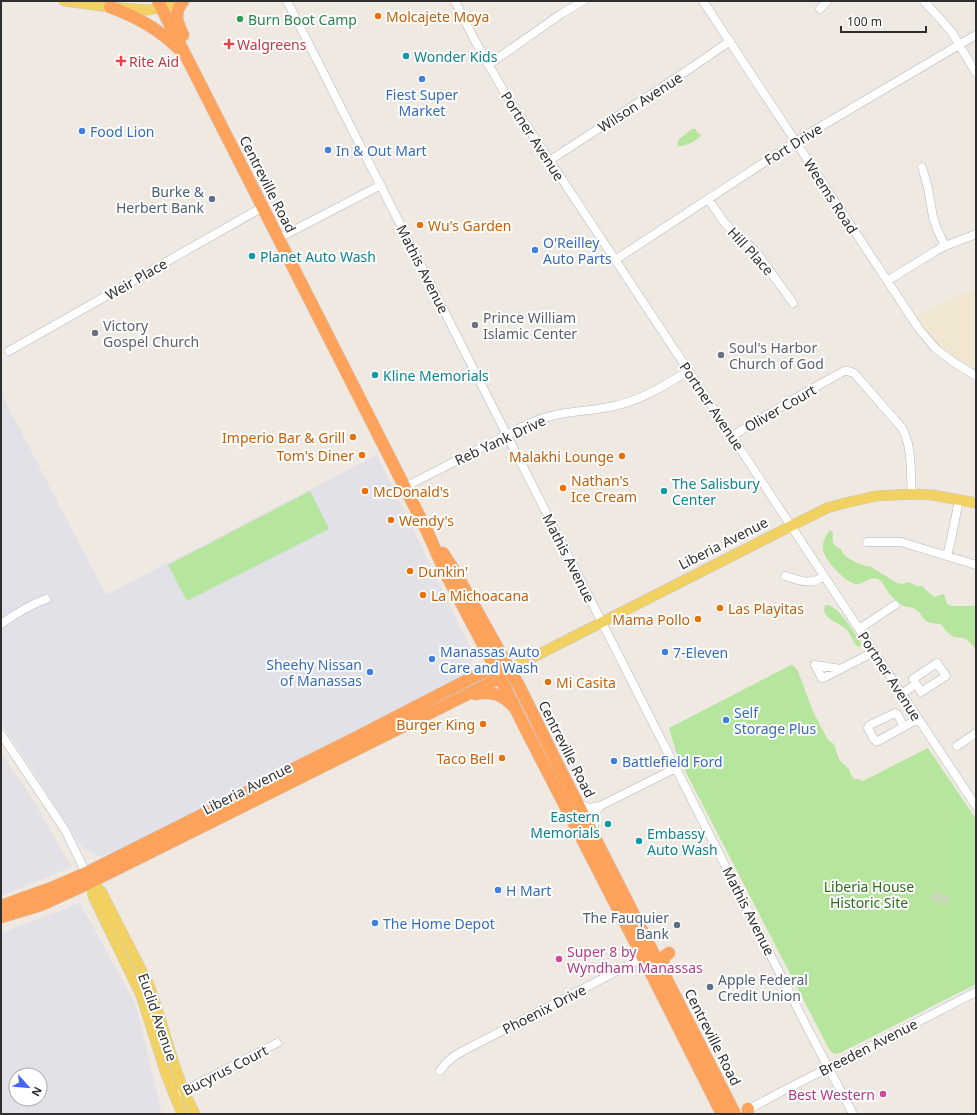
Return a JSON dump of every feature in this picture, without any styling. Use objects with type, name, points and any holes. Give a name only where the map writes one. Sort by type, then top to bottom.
[{"type":"highway","points":[[182,1],[177,11],[177,21],[196,64],[197,78]]},
{"type":"highway","name":"Centreville Road","points":[[160,4],[405,487],[446,574],[516,709],[648,956],[666,978],[736,1114]]},
{"type":"highway","points":[[110,7],[136,17],[150,26],[170,40],[186,56]]},
{"type":"highway","name":"Centreville Road","points":[[427,531],[454,570],[510,669],[597,840],[648,956],[722,1114]]},
{"type":"highway","points":[[477,675],[481,671],[485,662],[483,643]]},
{"type":"highway","name":"Liberia Avenue","points":[[1,917],[41,905],[88,878],[477,675],[491,669],[498,673],[510,669]]},
{"type":"highway","name":"Liberia Avenue","points":[[1,906],[54,887],[88,878],[496,680],[498,673]]},
{"type":"highway","points":[[464,696],[484,692],[491,693],[504,698],[516,709]]},
{"type":"highway","points":[[666,978],[663,959],[669,953]]},
{"type":"main road","points":[[64,1],[148,10],[160,4],[171,5],[182,1]]},
{"type":"main road","name":"Liberia Avenue","points":[[510,669],[827,508],[876,496],[912,494],[932,495],[976,503]]},
{"type":"main road","name":"Euclid Avenue","points":[[88,878],[101,891],[149,985],[184,1091],[194,1114]]},
{"type":"main road","name":"Euclid Avenue","points":[[88,878],[93,896],[141,995],[167,1077],[182,1114]]},
{"type":"street","name":"Mathis Avenue","points":[[287,1],[828,1068],[853,1114]]},
{"type":"street","name":"Portner Avenue","points":[[455,1],[488,65],[550,161],[976,806]]},
{"type":"street","points":[[488,65],[561,14],[583,1]]},
{"type":"street","name":"Weems Road","points":[[703,1],[919,329],[936,349],[976,376]]},
{"type":"street","points":[[820,10],[827,1]]},
{"type":"street","points":[[924,1],[951,31],[976,73]]},
{"type":"street","name":"Fort Drive","points":[[615,260],[796,142],[976,35]]},
{"type":"street","name":"Wilson Avenue","points":[[550,161],[730,41]]},
{"type":"street","points":[[922,167],[928,188],[933,217],[945,246]]},
{"type":"street","points":[[279,238],[381,185]]},
{"type":"street","name":"Hill Place","points":[[708,199],[724,222],[760,257],[793,303]]},
{"type":"street","name":"Weir Place","points":[[9,352],[263,207]]},
{"type":"street","points":[[887,281],[920,259],[945,246],[974,235]]},
{"type":"street","name":"Reb Yank Drive","points":[[405,487],[528,424],[550,416],[606,408],[634,400],[656,390],[688,371]]},
{"type":"street","name":"Oliver Court","points":[[732,436],[844,371],[851,371],[902,428],[909,448],[912,494]]},
{"type":"street","points":[[947,556],[959,500]]},
{"type":"street","points":[[867,542],[901,542],[976,565]]},
{"type":"street","points":[[784,576],[810,582],[824,576]]},
{"type":"street","points":[[1,624],[31,605],[46,599]]},
{"type":"street","points":[[859,629],[895,605]]},
{"type":"street","points":[[841,669],[874,652]]},
{"type":"street","points":[[902,694],[916,684]]},
{"type":"street","points":[[904,727],[918,719]]},
{"type":"street","points":[[957,746],[976,733]]},
{"type":"street","name":"Euclid Avenue","points":[[1,734],[65,830],[88,878]]},
{"type":"street","points":[[577,803],[588,808],[600,806],[676,768]]},
{"type":"street","points":[[597,840],[593,819],[600,806]]},
{"type":"street","name":"Phoenix Drive","points":[[440,1071],[443,1065],[451,1058],[463,1051],[648,956]]},
{"type":"street","name":"Breeden Avenue","points":[[745,1112],[976,992]]},
{"type":"street","name":"Bucyrus Court","points":[[174,1096],[277,1043]]},
{"type":"shaded area","points":[[976,289],[976,376],[952,361],[912,319],[944,302]]},
{"type":"shaded area","points":[[1,393],[106,595],[377,455],[473,653],[470,671],[130,847],[98,857],[81,846],[1,722]]},
{"type":"shaded area","points":[[1,753],[36,805],[71,867],[1,896]]},
{"type":"shaded area","points":[[80,903],[136,1005],[163,1114],[1,1114],[1,932]]},
{"type":"green space","points":[[692,129],[696,129],[697,133],[701,135],[700,137],[689,144],[678,146],[679,139]]},
{"type":"green space","points":[[310,491],[329,529],[187,601],[168,565]]},
{"type":"green space","points":[[830,530],[833,532],[834,544],[853,561],[871,567],[897,583],[902,584],[908,582],[917,586],[922,586],[934,597],[944,594],[947,604],[952,606],[976,606],[976,650],[972,644],[966,640],[951,635],[941,624],[929,622],[922,617],[919,612],[911,607],[904,606],[899,603],[892,597],[882,582],[878,579],[875,578],[860,584],[852,583],[847,580],[831,565],[824,554],[823,544]]},
{"type":"green space","points":[[825,605],[835,609],[840,614],[850,626],[861,643],[861,646],[858,647],[856,645],[845,628],[827,616],[824,610]]},
{"type":"green space","name":"Liberia House Historic Site","points":[[791,665],[798,671],[812,709],[828,740],[834,744],[840,761],[849,769],[854,779],[863,781],[928,748],[976,819],[976,984],[836,1054],[829,1049],[677,755],[669,728]]},
{"type":"green space","points":[[934,891],[950,897],[946,906],[930,900]]},
{"type":"place","name":"Molcajete Moya","points":[[378,16]]},
{"type":"place","name":"Burn Boot Camp","points":[[240,19]]},
{"type":"place","name":"Walgreens","points":[[229,44]]},
{"type":"place","name":"Wonder Kids","points":[[406,56]]},
{"type":"place","name":"Rite Aid","points":[[121,61]]},
{"type":"place","name":"Fiest Super Market","points":[[422,79]]},
{"type":"place","name":"Food Lion","points":[[82,131]]},
{"type":"place","name":"In & Out Mart","points":[[328,150]]},
{"type":"place","name":"Burke & Herbert Bank","points":[[212,199]]},
{"type":"place","name":"Wu's Garden","points":[[420,225]]},
{"type":"place","name":"O'Reilley Auto Parts","points":[[535,250]]},
{"type":"place","name":"Planet Auto Wash","points":[[252,256]]},
{"type":"place","name":"Prince William Islamic Center","points":[[475,325]]},
{"type":"place","name":"Victory Gospel Church","points":[[95,333]]},
{"type":"place","name":"Soul's Harbor Church of God","points":[[721,355]]},
{"type":"place","name":"Kline Memorials","points":[[375,375]]},
{"type":"place","name":"Imperio Bar & Grill","points":[[353,437]]},
{"type":"place","name":"Tom's Diner","points":[[362,455]]},
{"type":"place","name":"Malakhi Lounge","points":[[622,456]]},
{"type":"place","name":"Nathan's Ice Cream","points":[[563,488]]},
{"type":"place","name":"McDonald's","points":[[365,491]]},
{"type":"place","name":"The Salisbury Center","points":[[664,491]]},
{"type":"place","name":"Wendy's","points":[[391,520]]},
{"type":"place","name":"Dunkin'","points":[[410,571]]},
{"type":"place","name":"La Michoacana","points":[[423,595]]},
{"type":"place","name":"Las Playitas","points":[[720,608]]},
{"type":"place","name":"Mama Pollo","points":[[698,619]]},
{"type":"place","name":"7-Eleven","points":[[665,652]]},
{"type":"place","name":"Manassas Auto Care and Wash","points":[[432,659]]},
{"type":"place","name":"Sheehy Nissan of Manassas","points":[[370,672]]},
{"type":"place","name":"Mi Casita","points":[[548,682]]},
{"type":"place","name":"Self Storage Plus","points":[[726,720]]},
{"type":"place","name":"Burger King","points":[[483,724]]},
{"type":"place","name":"Taco Bell","points":[[502,758]]},
{"type":"place","name":"Battlefield Ford","points":[[614,761]]},
{"type":"place","name":"Eastern Memorials","points":[[608,824]]},
{"type":"place","name":"Embassy Auto Wash","points":[[639,841]]},
{"type":"place","name":"H Mart","points":[[498,890]]},
{"type":"place","name":"The Home Depot","points":[[375,923]]},
{"type":"place","name":"The Fauquier Bank","points":[[677,925]]},
{"type":"place","name":"Super 8 by Wyndham Manassas","points":[[559,959]]},
{"type":"place","name":"Apple Federal Credit Union","points":[[710,987]]},
{"type":"place","name":"Best Western","points":[[883,1094]]}]
